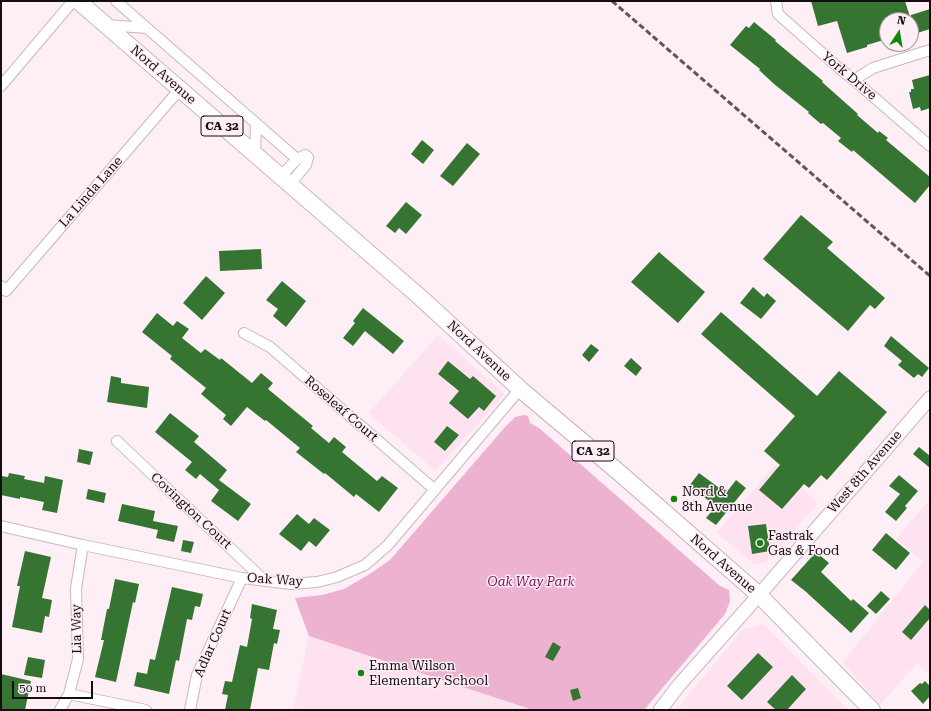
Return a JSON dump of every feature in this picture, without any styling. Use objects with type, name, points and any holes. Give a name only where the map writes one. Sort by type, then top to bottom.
[{"type":"main road","name":"Nord Avenue","points":[[78,1],[421,298],[520,389],[622,475],[759,595],[872,710]]},
{"type":"street","points":[[1,86],[73,1]]},
{"type":"street","name":"Nord Avenue","points":[[116,1],[256,123],[303,157],[306,165],[285,180]]},
{"type":"street","name":"York Drive","points":[[776,1],[778,14],[930,146]]},
{"type":"street","points":[[106,25],[147,28]]},
{"type":"street","points":[[854,80],[873,68],[930,50]]},
{"type":"street","name":"La Linda Lane","points":[[1,286],[6,290],[180,89]]},
{"type":"street","points":[[255,154],[256,123]]},
{"type":"street","name":"Roseleaf Court","points":[[244,333],[270,347],[435,490]]},
{"type":"street","name":"Oak Way","points":[[1,526],[83,545],[242,578],[291,584],[317,582],[347,574],[365,565],[388,544],[520,389]]},
{"type":"street","name":"West 8th Avenue","points":[[660,710],[679,685],[930,398]]},
{"type":"street","name":"Covington Court","points":[[117,441],[265,581]]},
{"type":"street","name":"Lia Way","points":[[60,710],[69,694],[78,659],[76,588],[83,545]]},
{"type":"street","name":"Adlar Court","points":[[190,710],[198,675],[242,578]]},
{"type":"street","points":[[69,694],[146,710]]},
{"type":"shaded area","points":[[438,335],[505,394],[435,471],[369,413]]},
{"type":"shaded area","points":[[775,465],[818,503],[766,562],[755,565],[717,533]]},
{"type":"shaded area","points":[[930,499],[930,675],[917,663],[880,705],[843,662],[923,562],[896,539]]},
{"type":"shaded area","points":[[764,624],[848,710],[676,710],[742,630]]},
{"type":"shaded area","name":"Emma Wilson Elementary School","points":[[309,636],[533,710],[293,710]]},
{"type":"green space","name":"Oak Way Park","points":[[524,415],[528,416],[530,423],[539,428],[720,586],[729,590],[730,601],[725,614],[644,710],[533,710],[309,636],[295,598],[322,595],[344,589],[390,560],[506,426],[515,417]]},
{"type":"building","points":[[811,1],[905,1],[908,12],[879,12],[879,41],[847,53],[837,21],[818,26]]},
{"type":"building","points":[[930,9],[930,29],[919,32],[919,12]]},
{"type":"building","points":[[754,22],[823,81],[822,82],[858,114],[857,115],[878,133],[879,131],[888,138],[886,140],[930,177],[930,185],[915,203],[853,150],[852,152],[838,141],[841,138],[823,123],[821,124],[808,113],[809,112],[774,84],[759,70],[760,69],[730,45],[746,26],[749,28]]},
{"type":"building","points":[[930,75],[930,108],[921,111],[920,107],[913,109],[909,92],[911,92],[911,89],[914,89],[912,80]]},
{"type":"building","points":[[422,140],[434,150],[423,164],[411,154]]},
{"type":"building","points":[[467,143],[480,154],[453,186],[440,176]]},
{"type":"building","points":[[406,202],[422,215],[406,234],[399,228],[395,233],[386,226]]},
{"type":"building","points":[[801,215],[833,242],[827,248],[885,298],[875,309],[870,305],[848,331],[763,259]]},
{"type":"building","points":[[261,249],[262,269],[220,271],[219,251]]},
{"type":"building","points":[[659,252],[705,292],[678,323],[631,282]]},
{"type":"building","points":[[206,276],[225,293],[202,320],[183,303]]},
{"type":"building","points":[[282,281],[306,301],[286,327],[273,316],[278,309],[266,300]]},
{"type":"building","points":[[753,287],[764,297],[767,293],[776,301],[761,319],[740,303]]},
{"type":"building","points":[[363,308],[404,341],[393,354],[365,331],[353,346],[343,338],[355,323],[353,321]]},
{"type":"building","points":[[721,312],[817,396],[839,371],[887,412],[827,480],[821,475],[809,488],[804,484],[782,509],[759,490],[780,465],[764,451],[795,416],[701,334]]},
{"type":"building","points":[[157,313],[173,326],[177,321],[189,329],[182,338],[201,353],[205,349],[220,360],[221,358],[252,383],[261,373],[273,383],[268,389],[313,426],[311,428],[329,443],[334,437],[346,447],[342,452],[377,481],[382,476],[398,488],[379,512],[356,494],[354,497],[296,452],[300,448],[266,420],[265,421],[247,407],[231,426],[223,419],[226,415],[201,394],[206,388],[170,359],[172,356],[142,332]]},
{"type":"building","points":[[891,336],[929,368],[922,377],[918,374],[914,378],[898,365],[902,361],[884,346]]},
{"type":"building","points":[[591,344],[599,350],[589,362],[582,355]]},
{"type":"building","points":[[631,358],[642,368],[636,376],[624,366]]},
{"type":"building","points":[[448,361],[470,379],[473,376],[496,396],[484,411],[479,407],[468,419],[449,403],[459,391],[438,374]]},
{"type":"building","points":[[111,376],[121,378],[121,383],[149,387],[147,408],[107,402]]},
{"type":"building","points":[[170,413],[199,436],[194,442],[227,470],[219,480],[251,504],[238,521],[211,501],[219,490],[200,474],[196,479],[185,470],[192,462],[155,432]]},
{"type":"building","points":[[447,426],[459,435],[445,451],[434,442]]},
{"type":"building","points":[[919,447],[930,456],[930,468],[913,454]]},
{"type":"building","points":[[79,449],[93,452],[90,465],[77,462]]},
{"type":"building","points":[[9,473],[25,476],[24,479],[44,483],[45,476],[63,480],[57,513],[42,510],[44,502],[1,495],[1,476],[8,477]]},
{"type":"building","points":[[699,473],[726,493],[736,480],[746,488],[716,525],[706,518],[716,506],[689,486]]},
{"type":"building","points":[[899,475],[918,491],[905,506],[907,508],[896,521],[885,512],[900,494],[889,486]]},
{"type":"building","points":[[88,489],[106,493],[104,503],[86,499]]},
{"type":"building","points":[[122,504],[155,511],[153,521],[178,526],[174,542],[156,538],[158,530],[118,521]]},
{"type":"building","points":[[297,514],[309,524],[314,518],[330,530],[316,547],[309,541],[301,551],[279,534]]},
{"type":"building","name":"Fastrak Gas & Food","points":[[766,524],[770,551],[752,554],[748,526]]},
{"type":"building","points":[[886,533],[910,553],[896,570],[872,550]]},
{"type":"building","points":[[183,540],[194,542],[191,553],[181,551]]},
{"type":"building","points":[[25,551],[51,557],[42,598],[52,600],[49,617],[45,616],[42,633],[12,627],[20,586],[17,586]]},
{"type":"building","points":[[816,552],[829,563],[821,572],[851,601],[853,599],[869,613],[851,633],[791,580]]},
{"type":"building","points":[[115,579],[139,584],[135,603],[133,602],[116,682],[95,677],[104,640],[101,640],[107,609],[109,609]]},
{"type":"building","points":[[172,587],[203,594],[200,607],[195,606],[192,620],[187,619],[179,661],[176,660],[169,694],[134,686],[137,672],[147,674],[150,659],[155,660]]},
{"type":"building","points":[[881,591],[890,599],[876,614],[867,606]]},
{"type":"building","points":[[252,604],[277,610],[273,629],[280,630],[277,644],[274,643],[269,670],[258,668],[250,710],[225,710],[228,695],[222,694],[225,681],[232,682],[240,645],[247,647],[252,619],[250,618]]},
{"type":"building","points":[[925,605],[930,610],[930,618],[911,640],[902,632]]},
{"type":"building","points":[[553,642],[561,647],[553,661],[545,657]]},
{"type":"building","points":[[758,653],[773,667],[742,700],[727,686]]},
{"type":"building","points":[[28,657],[45,660],[42,678],[24,675]]},
{"type":"building","points":[[1,674],[31,681],[25,710],[1,710]]},
{"type":"building","points":[[792,675],[806,689],[787,710],[776,710],[767,702]]},
{"type":"building","points":[[925,681],[930,686],[930,696],[923,704],[911,691],[920,683],[922,684]]},
{"type":"building","points":[[578,688],[581,698],[573,701],[570,690]]},
{"type":"railway","points":[[612,1],[930,276]]},
{"type":"place","name":"Nord & 8th Avenue","points":[[674,499]]},
{"type":"place","name":"Fastrak Gas & Food","points":[[760,543]]},
{"type":"place","name":"Emma Wilson Elementary School","points":[[361,673]]}]
